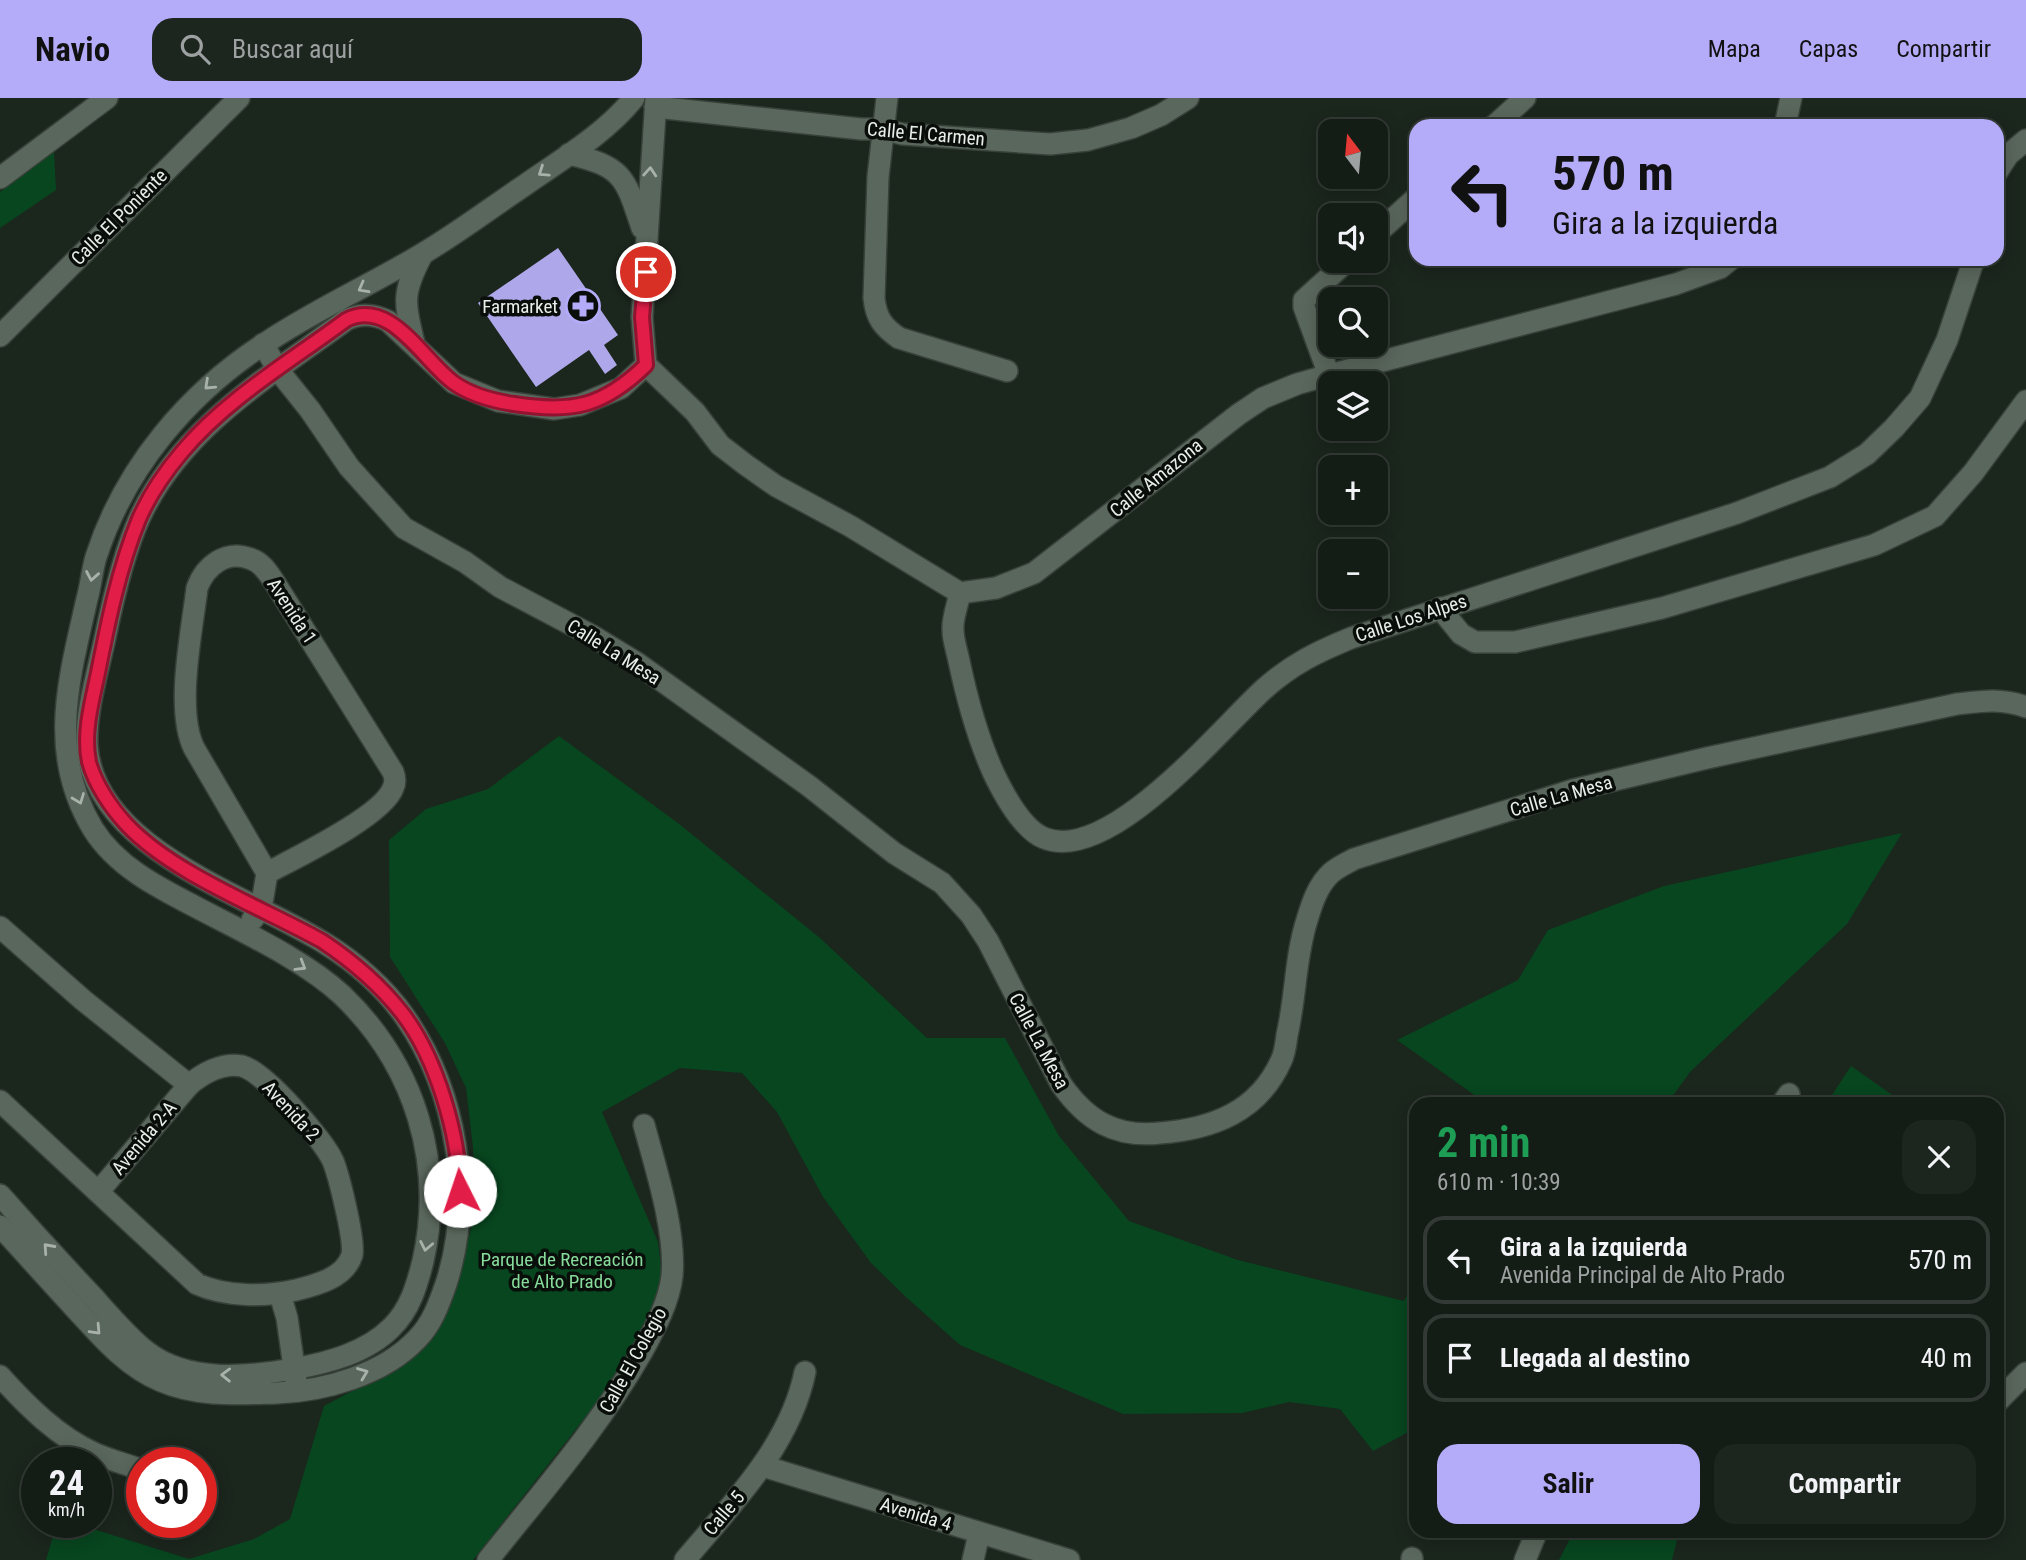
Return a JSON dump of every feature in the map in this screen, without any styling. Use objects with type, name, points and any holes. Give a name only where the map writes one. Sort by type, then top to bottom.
[{"type":"street","points":[[0,178],[107,98]]},
{"type":"street","name":"Calle El Poniente","points":[[0,336],[239,98]]},
{"type":"street","points":[[0,1195],[130,1337],[161,1361],[187,1371],[221,1375],[253,1374],[316,1364],[362,1349],[376,1341],[401,1317],[417,1285],[430,1224],[426,1151],[419,1114],[410,1092],[391,1057],[369,1026],[342,996],[325,982],[139,875],[115,856],[95,833],[69,771],[65,747],[65,726],[78,637],[95,560],[123,497],[156,442],[173,421],[218,377],[263,344],[422,255],[569,154],[607,125],[634,98]]},
{"type":"street","points":[[887,98],[878,177],[874,299],[876,315],[886,329],[900,338],[1007,370]]},
{"type":"street","name":"Calle El Carmen","points":[[656,102],[820,125],[883,129],[902,134],[1050,145],[1088,140],[1131,128],[1161,115],[1188,98]]},
{"type":"street","points":[[1502,119],[1525,98]]},
{"type":"street","points":[[1786,119],[1791,98]]},
{"type":"street","points":[[656,102],[642,317],[646,365],[695,411],[720,445],[746,465],[776,486],[850,526],[960,593]]},
{"type":"street","points":[[2004,161],[2026,140]]},
{"type":"street","points":[[569,154],[604,163],[617,173],[626,184],[646,240]]},
{"type":"street","points":[[1388,223],[1409,204]]},
{"type":"street","points":[[414,343],[406,295],[408,281],[422,255]]},
{"type":"street","name":"Calle Amazona","points":[[1344,371],[1676,284],[1722,266]]},
{"type":"street","name":"Calle Los Alpes","points":[[960,593],[952,628],[965,690],[981,745],[1004,797],[1033,831],[1045,839],[1062,841],[1100,832],[1135,811],[1163,788],[1265,688],[1305,657],[1350,638],[1440,608],[1737,513],[1830,477],[1867,454],[1920,398],[1947,340],[1972,266]]},
{"type":"street","points":[[1328,371],[1304,307],[1304,300],[1334,273]]},
{"type":"street","points":[[0,1226],[107,1342],[136,1367],[182,1389],[240,1394],[317,1388],[372,1370],[398,1355],[421,1334],[434,1317],[451,1266],[460,1207],[459,1175],[456,1144],[442,1094],[418,1039],[404,1016],[386,995],[341,953],[167,857],[127,825],[109,803],[90,763],[87,741],[107,626],[140,517],[164,477],[196,437],[224,411],[355,316],[380,317],[414,343],[454,383],[498,401],[554,409],[580,405],[621,388],[646,365]]},
{"type":"street","name":"Calle La Mesa","points":[[263,344],[278,370],[310,410],[349,467],[404,528],[465,562],[500,587],[591,635],[636,663],[809,786],[894,853],[942,883],[971,915],[988,941],[1061,1084],[1073,1101],[1095,1120],[1120,1132],[1149,1135],[1194,1129],[1242,1110],[1258,1094],[1282,1060],[1291,1020],[1297,959],[1311,907],[1321,885],[1332,872],[1354,859],[1573,790],[1707,758],[1958,704],[1991,700],[2026,707]]},
{"type":"street","name":"Calle Amazona","points":[[960,593],[996,588],[1034,573],[1239,414],[1264,398],[1318,378]]},
{"type":"street","points":[[1440,608],[1461,634],[1475,642],[1515,642],[1662,608],[1874,545],[1936,516],[1973,473],[2026,401]]},
{"type":"street","name":"Avenida 1","points":[[251,558],[262,566],[393,772],[395,780],[392,792],[362,821],[267,873],[188,736],[186,691],[197,588],[201,575],[210,565],[222,559],[251,558]]},
{"type":"street","points":[[242,932],[261,909],[267,873]]},
{"type":"street","points":[[0,927],[83,1000],[189,1085]]},
{"type":"street","name":"Avenida 2","points":[[0,1101],[99,1191],[185,1276],[197,1284],[227,1293],[280,1294],[332,1278],[344,1268],[352,1255],[352,1238],[333,1161],[318,1138],[296,1112],[253,1071],[242,1066],[217,1068],[199,1076],[189,1085]]},
{"type":"street","name":"Avenida 2-A","points":[[99,1191],[189,1085]]},
{"type":"street","name":"Calle El Colegio","points":[[488,1560],[601,1418],[651,1335],[667,1299],[673,1262],[656,1170],[643,1125]]},
{"type":"street","points":[[280,1294],[287,1318],[297,1391]]},
{"type":"street","name":"Calle 5","points":[[685,1560],[763,1466],[800,1396],[805,1372]]},
{"type":"street","points":[[2004,1395],[2026,1373]]},
{"type":"street","points":[[0,1376],[22,1401],[74,1441],[93,1453],[126,1464]]},
{"type":"street","name":"Avenida 4","points":[[763,1466],[1069,1560]]},
{"type":"street","points":[[973,1560],[979,1534]]},
{"type":"street","points":[[1525,1560],[1534,1538]]},
{"type":"green space","points":[[54,151],[56,190],[0,228],[0,192]]},
{"type":"green space","name":"Parque de Recreación de Alto Prado","points":[[559,736],[678,823],[820,938],[927,1038],[1005,1038],[1059,1136],[1129,1221],[1238,1260],[1404,1301],[1409,1291],[1409,1432],[1373,1451],[1340,1409],[1289,1402],[1242,1413],[1123,1414],[960,1345],[871,1263],[823,1197],[777,1112],[742,1073],[680,1068],[602,1112],[658,1242],[662,1274],[652,1313],[613,1382],[473,1560],[46,1560],[53,1538],[112,1538],[112,1535],[189,1559],[254,1539],[290,1519],[324,1406],[397,1367],[435,1330],[457,1287],[475,1212],[473,1147],[466,1088],[445,1043],[390,957],[389,840],[426,809],[488,789]]},
{"type":"green space","points":[[1902,833],[1847,924],[1690,1072],[1672,1097],[1477,1097],[1397,1040],[1518,980],[1548,930],[1664,886]]},
{"type":"green space","points":[[1851,1066],[1895,1097],[1831,1097]]},
{"type":"green space","points":[[1570,1538],[1679,1538],[1672,1560],[1559,1560]]},
{"type":"building","points":[[558,248],[618,335],[604,345],[617,365],[605,374],[589,350],[536,387],[478,303]]},
{"type":"place","name":"Farmarket","points":[[583,306]]},
{"type":"route","points":[[460,1191],[456,1144],[442,1094],[418,1039],[404,1016],[386,995],[341,953],[158,851],[127,825],[109,803],[90,763],[87,741],[107,626],[140,517],[180,454],[224,411],[346,320],[355,316],[372,315],[388,321],[454,383],[470,391],[498,401],[554,409],[567,408],[595,401],[621,388],[646,365],[642,317],[646,272]]}]
